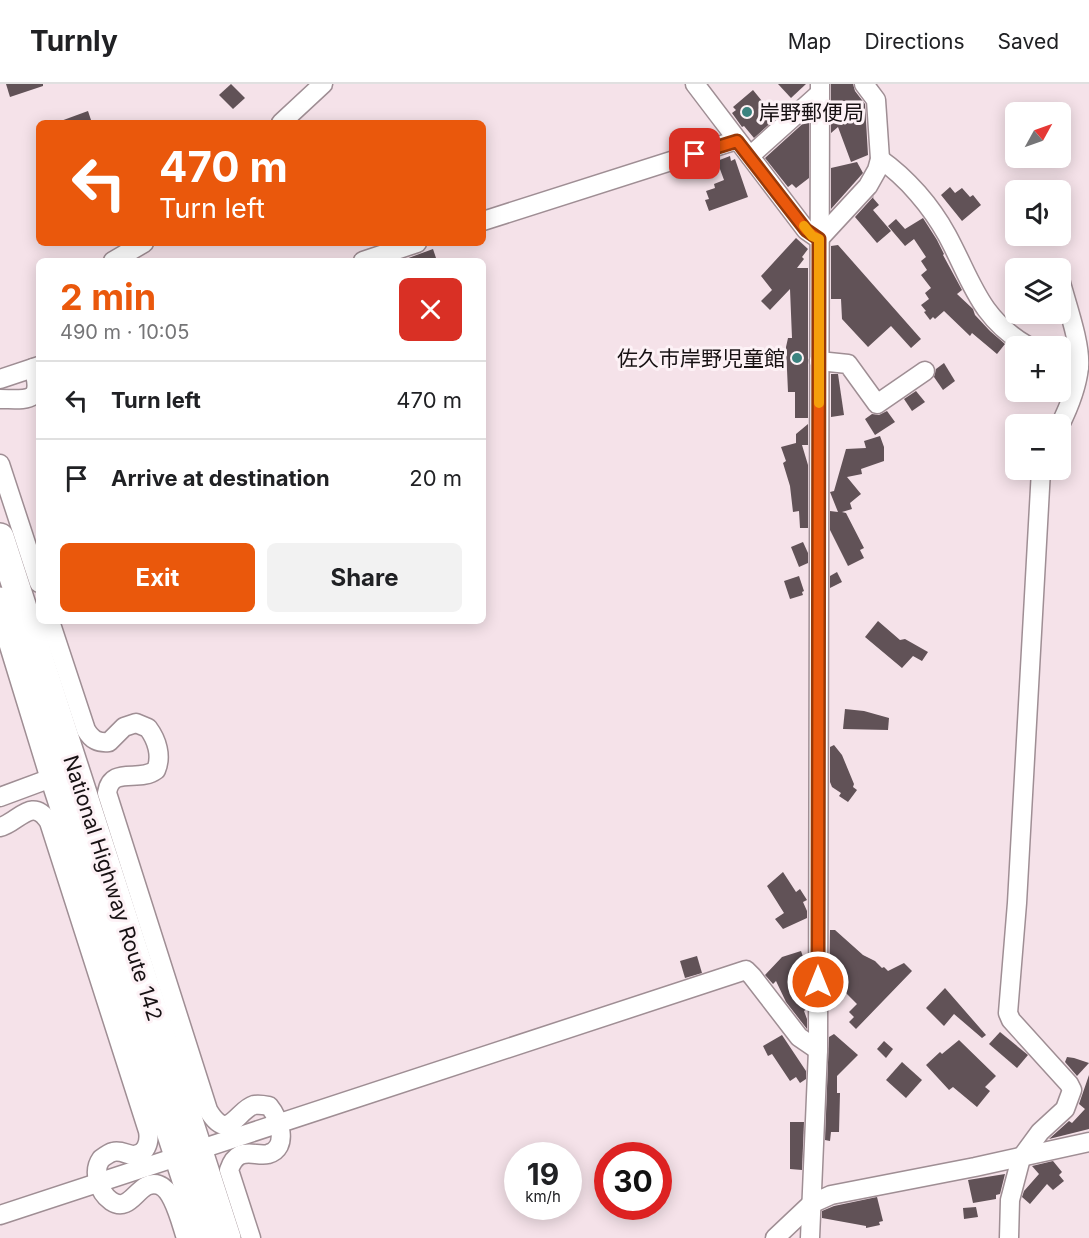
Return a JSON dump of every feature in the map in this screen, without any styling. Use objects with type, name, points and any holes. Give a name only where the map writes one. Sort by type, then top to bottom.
[{"type":"highway","name":"National Highway Route 142","points":[[0,537],[187,1153],[205,1238]]},
{"type":"highway","name":"National Highway Route 142","points":[[0,601],[54,777],[187,1153],[227,1238]]},
{"type":"street","points":[[283,120],[322,84]]},
{"type":"street","points":[[695,84],[806,230],[819,239]]},
{"type":"street","points":[[819,239],[868,186],[877,170],[880,159],[876,100],[864,84]]},
{"type":"street","points":[[750,156],[819,89]]},
{"type":"street","points":[[810,1238],[818,1050],[819,89]]},
{"type":"street","points":[[486,220],[737,141]]},
{"type":"street","points":[[880,159],[899,173],[924,202],[941,226],[970,284],[990,314],[1004,330],[1013,336]]},
{"type":"street","points":[[118,258],[139,246]]},
{"type":"street","points":[[372,258],[408,246]]},
{"type":"street","points":[[1065,414],[1079,367],[1071,324]]},
{"type":"street","points":[[819,361],[848,364],[877,404],[925,371]]},
{"type":"street","points":[[1071,364],[1079,367]]},
{"type":"street","points":[[0,379],[36,367]]},
{"type":"street","points":[[0,399],[20,400],[31,396],[36,389]]},
{"type":"street","points":[[0,464],[36,574]]},
{"type":"street","points":[[1009,1238],[1010,1200],[1021,1158],[1040,1132],[1065,1109],[1072,1090],[1011,1020],[1008,1013],[1018,892],[1040,480]]},
{"type":"street","points":[[51,624],[86,730],[90,736],[96,741],[109,742],[124,727],[136,723],[148,728],[160,757],[156,770],[144,776],[121,775],[111,782],[107,793],[208,1110],[218,1122],[231,1124],[251,1106],[269,1106],[278,1124],[281,1140],[278,1147],[267,1154],[240,1155],[231,1164],[229,1170],[251,1238]]},
{"type":"street","points":[[0,797],[54,777]]},
{"type":"street","points":[[0,827],[8,825],[19,815],[28,811],[45,815],[49,822],[148,1131],[150,1139],[142,1152],[134,1155],[113,1152],[101,1159],[96,1170],[98,1183],[106,1198],[121,1204],[132,1199],[144,1186],[150,1184],[162,1186],[171,1196],[186,1238]]},
{"type":"street","points":[[0,1215],[746,970],[799,1037],[818,1050]]},
{"type":"street","points":[[775,1238],[812,1204],[831,1196],[1089,1142]]},
{"type":"building","points":[[6,84],[43,84],[43,86],[10,97]]},
{"type":"building","points":[[231,84],[245,98],[233,109],[219,95]]},
{"type":"building","points":[[778,84],[806,84],[791,98]]},
{"type":"building","points":[[831,84],[853,84],[855,91],[865,104],[868,155],[851,162],[838,127],[831,133]]},
{"type":"building","name":"岸野郵便局","points":[[753,90],[776,118],[754,138],[732,113],[736,110],[733,107]]},
{"type":"building","points":[[88,111],[91,120],[63,120]]},
{"type":"building","points":[[809,118],[809,178],[796,188],[792,184],[788,187],[765,158]]},
{"type":"building","points":[[730,156],[731,161],[735,159],[748,197],[709,211],[705,200],[709,199],[706,191],[715,188],[714,184],[724,180],[717,161]]},
{"type":"building","points":[[857,162],[863,173],[831,209],[831,168]]},
{"type":"building","points":[[950,187],[955,193],[962,188],[970,197],[973,195],[981,205],[962,221],[941,195]]},
{"type":"building","points":[[874,196],[873,198],[879,205],[873,210],[891,231],[877,243],[855,217]]},
{"type":"building","points":[[923,218],[937,240],[962,290],[957,294],[973,309],[975,315],[990,331],[1005,344],[997,354],[972,333],[970,336],[944,311],[935,319],[933,317],[930,320],[924,312],[926,311],[921,305],[929,299],[925,293],[931,288],[921,275],[927,270],[921,261],[926,257],[914,239],[905,246],[888,226],[896,219],[905,229]]},
{"type":"building","points":[[796,238],[808,249],[797,268],[808,268],[808,418],[795,418],[795,392],[788,392],[786,347],[788,338],[792,338],[790,289],[770,310],[761,301],[772,290],[761,276]]},
{"type":"building","points":[[838,245],[921,339],[911,348],[891,326],[868,347],[842,319],[841,299],[831,299],[831,246]]},
{"type":"building","points":[[433,249],[436,258],[408,258]]},
{"type":"building","points":[[944,363],[955,381],[943,390],[934,377],[936,369]]},
{"type":"building","points":[[831,374],[838,374],[844,415],[831,417]]},
{"type":"building","points":[[916,391],[925,402],[912,411],[904,399]]},
{"type":"building","points":[[887,411],[895,422],[875,435],[865,419],[872,414],[879,415]]},
{"type":"building","points":[[808,424],[808,445],[802,445],[808,465],[808,528],[800,528],[799,511],[793,512],[790,486],[783,463],[786,461],[781,447],[796,443],[796,434]]},
{"type":"building","points":[[880,436],[884,447],[884,461],[861,469],[862,474],[847,477],[861,494],[850,503],[852,509],[842,512],[846,513],[864,548],[860,550],[864,558],[848,566],[830,530],[830,511],[838,512],[830,492],[834,491],[846,449],[866,448],[864,441]]},
{"type":"building","points":[[803,542],[808,553],[808,563],[799,567],[791,547]]},
{"type":"building","points":[[837,572],[842,582],[830,588],[830,576]]},
{"type":"building","points":[[799,576],[804,591],[803,595],[790,599],[784,581]]},
{"type":"building","points":[[878,621],[900,640],[905,639],[928,652],[922,661],[913,656],[902,668],[865,637]]},
{"type":"building","points":[[845,709],[864,711],[889,718],[888,730],[843,729]]},
{"type":"building","points":[[834,745],[842,755],[854,784],[853,787],[857,790],[848,802],[839,796],[841,793],[832,787],[830,782],[830,747]]},
{"type":"building","points":[[783,872],[796,892],[800,889],[807,900],[803,902],[807,918],[783,929],[775,919],[784,913],[767,886]]},
{"type":"building","points":[[830,930],[835,930],[863,955],[888,971],[904,963],[912,971],[856,1029],[849,1022],[854,1017],[849,1012],[857,1004],[843,990],[829,991]]},
{"type":"building","points":[[801,951],[807,968],[807,985],[802,987],[807,997],[805,1002],[807,1009],[804,1011],[807,1029],[786,1002],[776,981],[773,984],[765,975],[782,957]]},
{"type":"building","points":[[697,956],[702,973],[685,978],[680,961]]},
{"type":"building","points":[[945,988],[986,1035],[982,1038],[954,1014],[944,1026],[926,1008]]},
{"type":"building","points":[[1000,1032],[1028,1055],[1017,1068],[989,1044]]},
{"type":"building","points":[[834,1034],[858,1055],[837,1076],[837,1093],[840,1093],[839,1132],[831,1132],[830,1141],[825,1140],[829,1037]]},
{"type":"building","points":[[782,1035],[806,1071],[806,1079],[800,1083],[796,1077],[790,1081],[772,1054],[768,1056],[763,1046]]},
{"type":"building","points":[[959,1040],[996,1076],[985,1087],[990,1091],[977,1107],[953,1087],[949,1090],[926,1065],[940,1052],[942,1054]]},
{"type":"building","points":[[884,1041],[893,1049],[886,1058],[877,1049]]},
{"type":"building","points":[[1067,1057],[1089,1063],[1077,1076],[1065,1062]]},
{"type":"building","points":[[902,1062],[922,1080],[906,1098],[886,1080]]},
{"type":"building","points":[[1089,1075],[1089,1129],[1049,1139],[1069,1121],[1072,1123],[1085,1109],[1079,1104]]},
{"type":"building","points":[[790,1122],[804,1122],[802,1170],[790,1169]]},
{"type":"building","points":[[1053,1161],[1062,1172],[1059,1175],[1064,1181],[1053,1190],[1047,1184],[1030,1204],[1022,1197],[1024,1191],[1039,1174],[1032,1166]]},
{"type":"building","points":[[1005,1174],[1000,1194],[996,1195],[996,1199],[973,1203],[968,1180]]},
{"type":"building","points":[[877,1197],[883,1221],[879,1222],[880,1225],[866,1228],[866,1226],[822,1218],[822,1211],[834,1206]]},
{"type":"building","points":[[976,1207],[978,1217],[964,1219],[963,1208]]},
{"type":"slow traffic","points":[[804,226],[812,236],[819,239],[819,403]]},
{"type":"place","name":"岸野郵便局","points":[[747,112]]},
{"type":"place","name":"佐久市岸野児童館","points":[[797,358]]},
{"type":"route","points":[[695,154],[737,141],[806,230],[819,239],[818,982]]}]
